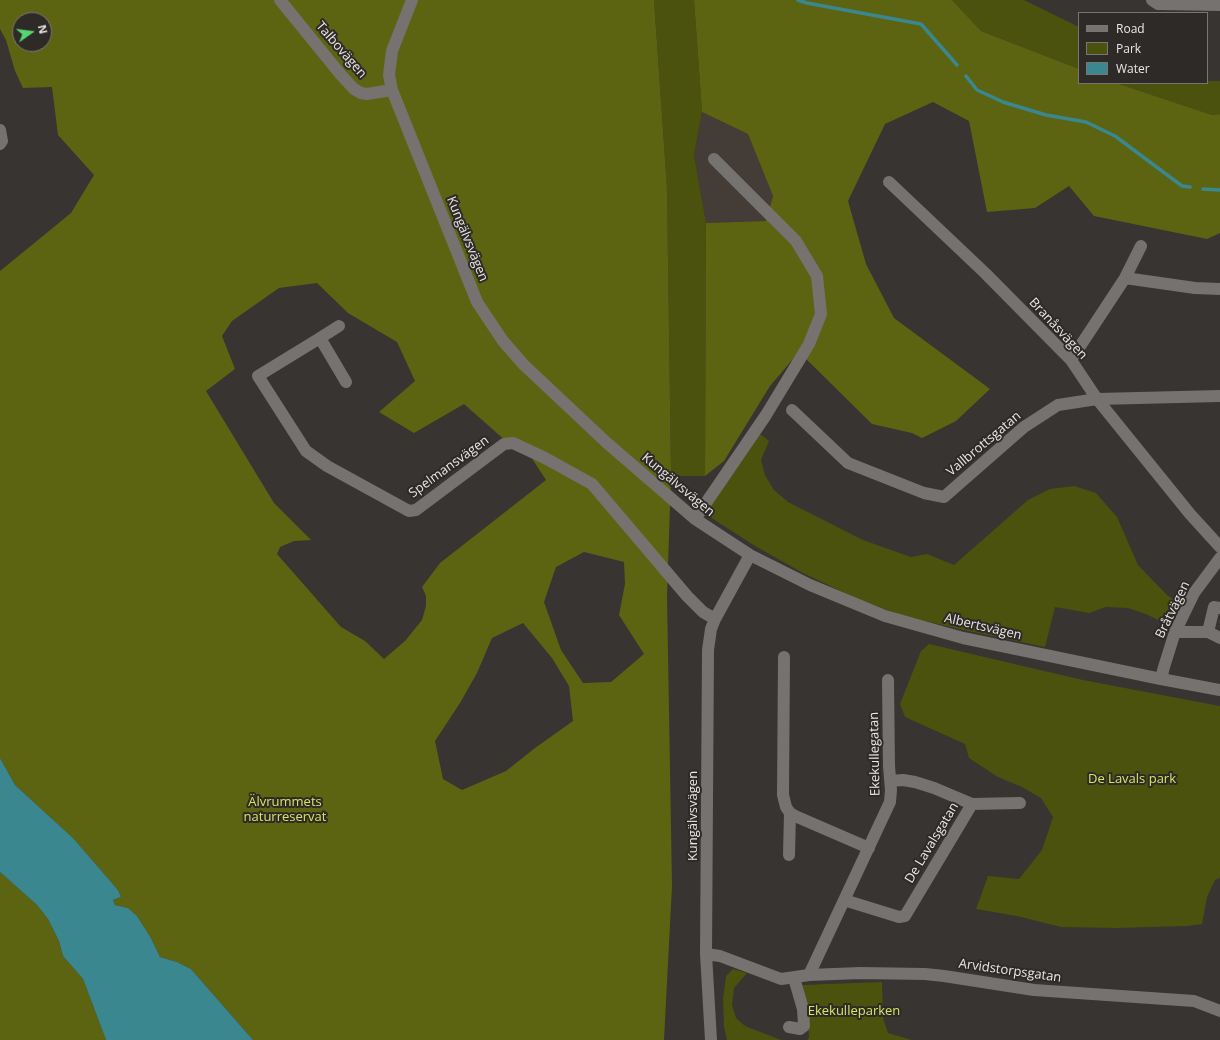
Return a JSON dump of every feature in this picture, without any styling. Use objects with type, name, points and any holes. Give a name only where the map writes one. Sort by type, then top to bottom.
[{"type":"street","name":"Talbovägen","points":[[280,0],[354,89],[361,93],[367,94],[392,90]]},
{"type":"street","name":"Kungälvsvägen","points":[[412,0],[392,51],[389,75],[392,90],[477,302],[503,341],[524,365],[607,443],[695,519],[750,556],[715,619],[711,629],[708,650],[706,954],[711,1040]]},
{"type":"street","points":[[1152,0],[1158,4],[1171,2],[1220,5]]},
{"type":"street","points":[[0,130],[2,141],[0,144]]},
{"type":"street","points":[[695,519],[766,414],[809,344],[821,314],[817,276],[796,241],[714,159]]},
{"type":"street","name":"Branåsvägen","points":[[889,182],[985,273],[1071,360],[1097,399],[1190,514],[1220,547]]},
{"type":"street","points":[[1071,360],[1125,278],[1141,246]]},
{"type":"street","points":[[1125,278],[1195,288],[1220,289]]},
{"type":"street","name":"Spelmansvägen","points":[[339,326],[258,376],[306,451],[327,466],[409,511],[416,510],[504,444],[513,443],[545,458],[592,484],[687,596],[703,612],[715,619]]},
{"type":"street","points":[[320,338],[346,382]]},
{"type":"street","name":"Vallbrottsgatan","points":[[792,410],[848,463],[924,493],[944,498],[1024,427],[1058,405],[1097,399],[1220,396]]},
{"type":"street","name":"Albertsvägen","points":[[750,556],[858,606],[910,624],[963,638],[1220,690]]},
{"type":"street","name":"Bråtvägen","points":[[1161,679],[1175,632],[1194,593],[1220,558]]},
{"type":"street","points":[[1208,632],[1214,607],[1220,608]]},
{"type":"street","points":[[1175,632],[1208,632],[1220,638]]},
{"type":"street","points":[[784,657],[783,795],[786,807],[790,813],[795,816],[869,848]]},
{"type":"street","name":"Ekekullegatan","points":[[809,975],[890,802],[888,680]]},
{"type":"street","name":"De Lavalsgatan","points":[[844,900],[899,917],[905,916],[972,804],[934,788],[915,782],[904,780],[890,781]]},
{"type":"street","points":[[972,804],[1020,803]]},
{"type":"street","points":[[789,855],[790,813]]},
{"type":"street","name":"Arvidstorpsgatan","points":[[706,954],[720,956],[781,978],[794,978],[809,975],[860,973],[925,974],[1034,990],[1194,1001],[1220,1011]]},
{"type":"street","points":[[789,1027],[800,1029],[804,1026],[803,1009],[794,978]]},
{"type":"shaded area","points":[[702,112],[748,134],[773,196],[766,221],[706,223],[694,155]]},
{"type":"green space","name":"Älvrummets naturreservat","points":[[0,0],[654,0],[667,188],[671,476],[667,595],[672,886],[664,1040],[253,1040],[191,969],[177,962],[160,957],[151,938],[137,916],[128,908],[115,905],[113,900],[121,897],[118,890],[73,838],[15,785],[0,758],[0,271],[71,213],[94,175],[58,135],[52,87],[23,88],[15,71],[6,40],[0,29]],"holes":[[[317,283],[348,313],[397,342],[415,381],[379,412],[414,433],[464,404],[515,449],[531,457],[546,480],[440,563],[422,587],[426,596],[426,606],[422,620],[405,641],[384,659],[365,641],[341,627],[277,554],[280,547],[294,541],[311,540],[274,503],[206,391],[235,369],[222,336],[232,321],[279,288]],[[584,552],[624,562],[625,584],[619,615],[644,654],[611,682],[583,683],[561,650],[544,602],[556,567]],[[523,623],[552,658],[569,686],[573,721],[506,771],[462,790],[443,779],[435,741],[460,703],[477,673],[492,638]]]},
{"type":"green space","points":[[654,0],[694,0],[702,112],[694,155],[706,223],[705,476],[671,476],[667,188]]},
{"type":"green space","points":[[694,0],[952,0],[981,31],[1078,69],[1078,84],[1119,84],[1212,115],[1220,114],[1220,233],[1207,239],[1094,216],[1069,186],[1035,208],[987,212],[969,121],[933,102],[885,124],[848,201],[866,264],[894,318],[990,389],[956,421],[922,438],[912,433],[872,424],[799,352],[770,386],[724,461],[705,476],[706,223],[766,221],[773,196],[748,134],[702,112]]},
{"type":"green space","points":[[952,0],[1024,0],[1078,27],[1078,69],[981,31]]},
{"type":"green space","points":[[1208,81],[1220,81],[1220,114],[1212,115],[1119,84],[1208,84]]},
{"type":"green space","points":[[759,433],[769,441],[761,460],[765,475],[774,490],[788,502],[863,540],[911,557],[927,554],[954,565],[1028,500],[1050,489],[1074,486],[1096,493],[1117,517],[1138,565],[1167,595],[1180,604],[1168,625],[1146,614],[1128,608],[1106,607],[1089,613],[1055,607],[1045,647],[900,615],[851,596],[803,573],[755,546],[707,515],[710,506]]},
{"type":"green space","name":"De Lavals park","points":[[929,644],[1083,680],[1220,706],[1220,878],[1215,880],[1207,897],[1202,924],[1188,926],[1117,928],[1061,927],[1017,916],[976,909],[988,876],[1019,879],[1042,850],[1053,817],[1041,798],[1022,787],[998,777],[969,758],[965,744],[905,717],[900,704],[921,651]]},
{"type":"green space","points":[[0,872],[37,905],[48,919],[59,941],[63,956],[83,979],[106,1040],[0,1040]]},
{"type":"green space","name":"Ekekulleparken","points":[[733,969],[747,973],[734,988],[732,1005],[736,1018],[745,1026],[781,1040],[727,1040],[724,1027],[723,999],[726,976]]},
{"type":"green space","name":"Ekekulleparken","points":[[882,982],[883,1018],[888,1033],[912,1040],[807,1040],[809,1038],[808,1022],[802,985]]},
{"type":"water","points":[[0,758],[15,785],[73,838],[118,890],[121,897],[113,900],[115,905],[128,908],[137,916],[151,938],[160,957],[177,962],[191,969],[253,1040],[106,1040],[83,979],[63,956],[59,941],[48,919],[37,905],[0,872]]},
{"type":"waterway","points":[[798,0],[807,3],[921,24],[957,65]]},
{"type":"waterway","points":[[966,76],[977,90],[1003,102],[1046,115],[1086,122],[1115,136],[1182,186],[1190,187]]},
{"type":"waterway","points":[[1203,189],[1220,190]]}]
